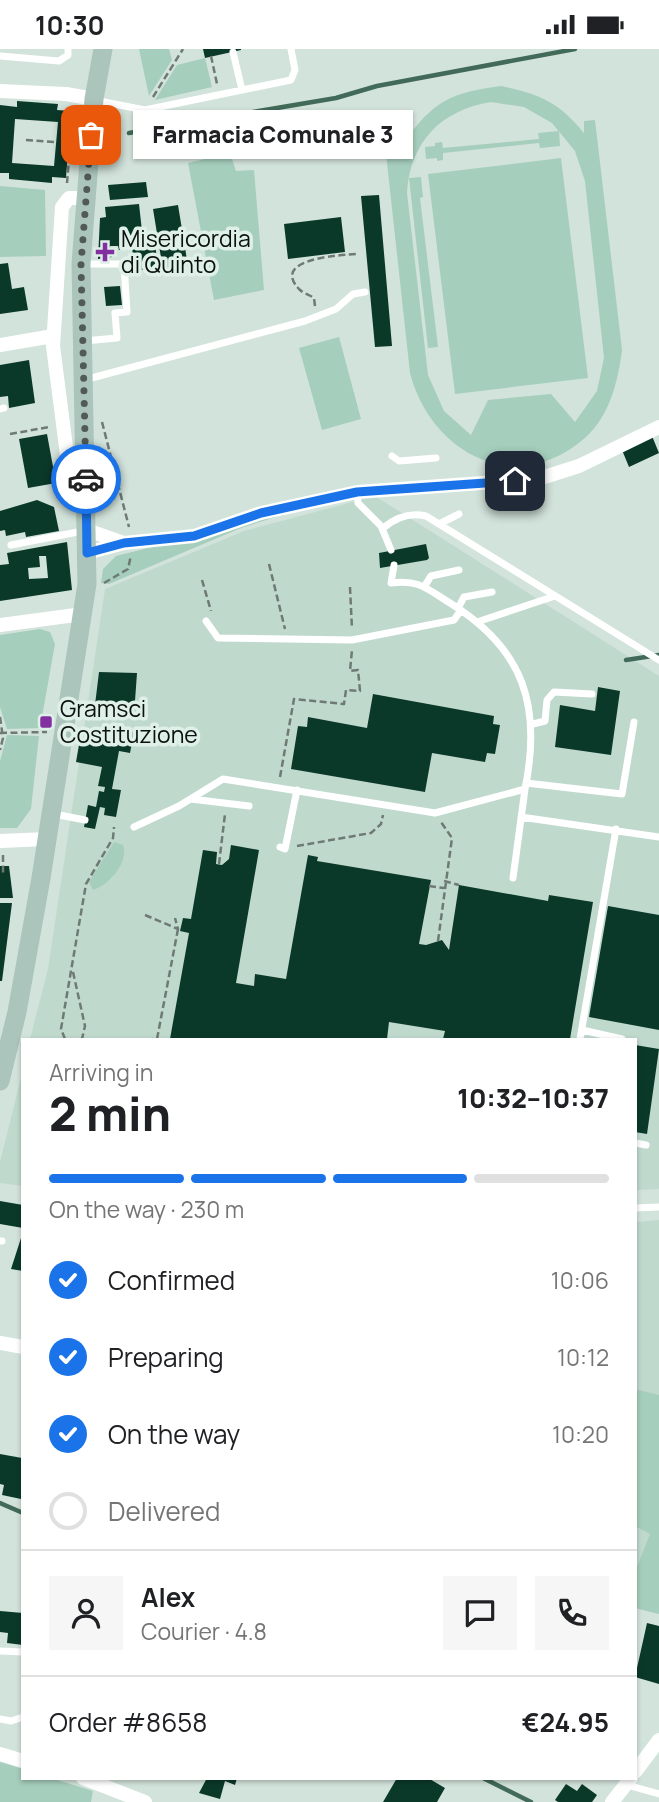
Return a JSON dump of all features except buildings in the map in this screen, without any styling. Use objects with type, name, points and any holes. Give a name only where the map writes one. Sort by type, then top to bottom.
[{"type":"main road","points":[[0,1081],[17,1012],[87,584],[81,264],[94,99],[103,49]]},
{"type":"street","points":[[0,91],[66,94],[94,99]]},
{"type":"street","points":[[86,198],[65,201],[62,207],[53,336],[62,424],[71,464],[77,472],[86,475]]},
{"type":"street","points":[[0,345],[53,336]]},
{"type":"street","points":[[87,553],[127,543],[194,536],[261,513],[357,492],[538,479],[579,466],[659,427]]},
{"type":"street","points":[[87,530],[127,543]]},
{"type":"street","points":[[0,625],[83,614]]},
{"type":"street","points":[[0,841],[47,839]]},
{"type":"street","points":[[0,1343],[21,1347]]},
{"type":"street","points":[[637,1769],[659,1740]]},
{"type":"street","points":[[0,1754],[21,1760]]},
{"type":"street","points":[[88,1780],[145,1802]]},
{"type":"street","points":[[612,1802],[629,1781]]},
{"type":"lane","points":[[0,56],[58,61],[68,55],[68,49]]},
{"type":"lane","points":[[94,99],[145,110],[291,80],[295,70],[290,49]]},
{"type":"lane","points":[[233,52],[242,90]]},
{"type":"lane","points":[[81,264],[124,264],[127,312],[116,313],[117,338],[82,341]]},
{"type":"lane","points":[[83,380],[302,322],[336,309],[352,294],[365,292]]},
{"type":"lane","points":[[392,456],[399,461],[436,458]]},
{"type":"lane","points":[[357,492],[358,503],[383,528],[391,550]]},
{"type":"lane","points":[[383,528],[397,518],[416,514],[439,524],[659,660]]},
{"type":"lane","points":[[439,524],[458,514]]},
{"type":"lane","points":[[11,545],[87,530]]},
{"type":"lane","points":[[394,565],[391,583],[413,580],[477,622],[503,650],[518,674],[529,702],[533,724],[513,878]]},
{"type":"lane","points":[[424,587],[431,576],[459,570]]},
{"type":"lane","points":[[210,620],[218,638],[352,640],[454,620],[464,597],[492,592]]},
{"type":"lane","points":[[477,622],[555,596]]},
{"type":"lane","points":[[533,724],[545,721],[547,700],[554,692],[592,694]]},
{"type":"lane","points":[[134,827],[191,799],[223,779],[435,813],[526,786],[622,794],[634,722]]},
{"type":"lane","points":[[282,848],[297,790]]},
{"type":"lane","points":[[191,799],[249,806]]},
{"type":"lane","points":[[50,813],[85,820]]},
{"type":"lane","points":[[521,817],[616,829],[659,838]]},
{"type":"lane","points":[[580,1038],[616,829]]},
{"type":"lane","points":[[582,1030],[618,1038]]},
{"type":"lane","points":[[637,1143],[646,1145]]},
{"type":"lane","points":[[637,1208],[659,1207]]},
{"type":"lane","points":[[0,1651],[21,1652]]},
{"type":"lane","points":[[0,1719],[11,1721],[21,1718]]},
{"type":"lane","points":[[629,1781],[659,1794]]},
{"type":"path","points":[[145,110],[183,49]]},
{"type":"path","points":[[211,56],[219,94]]},
{"type":"path","points":[[65,201],[73,111],[69,106]]},
{"type":"path","points":[[26,140],[54,142]]},
{"type":"path","points":[[302,322],[315,307],[316,300],[296,284],[294,275],[298,267],[308,259],[356,254]]},
{"type":"path","points":[[87,584],[104,583],[128,569],[129,524],[101,418]]},
{"type":"path","points":[[10,434],[62,424]]},
{"type":"path","points":[[270,564],[288,639]]},
{"type":"path","points":[[202,580],[210,620]]},
{"type":"path","points":[[279,786],[294,699],[344,704],[346,690],[360,691],[358,670],[350,671],[350,587]]},
{"type":"path","points":[[0,717],[0,750]]},
{"type":"path","points":[[1,733],[65,731]]},
{"type":"path","points":[[219,864],[226,804]]},
{"type":"path","points":[[282,848],[371,833],[381,824],[385,805]]},
{"type":"path","points":[[435,813],[452,838],[444,881],[438,941]]},
{"type":"path","points":[[65,1038],[61,1029],[86,884],[113,838],[114,827]]},
{"type":"path","points":[[444,881],[459,885]]},
{"type":"path","points":[[429,885],[444,888]]},
{"type":"path","points":[[145,915],[178,929]]},
{"type":"path","points":[[157,1038],[178,929],[176,918]]},
{"type":"path","points":[[72,968],[85,1026],[82,1038]]},
{"type":"shaded area","points":[[139,49],[169,49],[172,60],[149,96]]},
{"type":"shaded area","points":[[205,58],[212,87],[155,100],[177,65]]},
{"type":"shaded area","points":[[501,86],[547,101],[566,114],[584,133],[584,121],[595,120],[622,350],[612,397],[594,428],[586,437],[559,455],[532,465],[506,465],[480,459],[457,445],[437,426],[421,402],[410,373],[382,117],[400,115],[404,143],[424,117],[445,101],[470,92]],"holes":[[[491,102],[524,107],[552,123],[575,151],[585,181],[604,358],[597,391],[575,422],[551,394],[488,400],[471,435],[444,411],[428,375],[407,193],[409,175],[414,158],[431,131],[457,112]]]},
{"type":"shaded area","points":[[559,131],[560,146],[540,148],[539,143],[443,153],[443,160],[426,159],[425,147],[435,146],[435,143],[442,142],[443,148],[539,139],[538,133]]},
{"type":"shaded area","points":[[230,153],[236,171],[254,170],[264,290],[214,300],[188,163]]},
{"type":"shaded area","points":[[561,158],[588,378],[455,394],[428,174]]},
{"type":"shaded area","points":[[421,177],[423,197],[420,198],[438,347],[428,348],[409,178]]},
{"type":"shaded area","points":[[0,186],[45,190],[46,256],[0,257]]},
{"type":"shaded area","points":[[339,337],[361,419],[322,430],[299,348]]},
{"type":"shaded area","points":[[375,496],[659,676],[659,1189],[637,1190],[637,1038],[30,1038],[48,969],[105,589],[244,531]]},
{"type":"shaded area","points":[[285,514],[241,528],[109,584],[101,583],[103,569],[116,556]]},
{"type":"shaded area","points":[[40,629],[50,632],[55,644],[40,728],[7,729],[0,707],[0,635]]},
{"type":"shaded area","points":[[7,735],[39,736],[31,809],[17,828],[0,828],[0,761]]},
{"type":"shaded area","points":[[114,842],[123,845],[120,866],[111,878],[93,890],[89,882]]},
{"type":"shaded area","points":[[21,1078],[21,1186],[0,1183],[0,1162]]},
{"type":"shaded area","points":[[659,1220],[659,1614],[637,1608],[637,1222]]},
{"type":"shaded area","points":[[637,1390],[659,1395],[659,1614],[637,1608],[637,1567],[650,1534],[637,1527]]},
{"type":"shaded area","points":[[0,1762],[21,1768],[21,1780],[57,1780],[93,1791],[91,1802],[0,1802]]},
{"type":"waterway","points":[[129,133],[336,98],[377,86],[575,49]]},
{"type":"waterway","points":[[626,660],[659,655]]},
{"type":"waterway","points":[[0,1503],[21,1512]]},
{"type":"waterway","points":[[487,1780],[531,1802]]},
{"type":"way so far","points":[[86,479],[81,264],[91,135]]},
{"type":"place","name":"Farmacia Comunale 3","points":[[91,135]]},
{"type":"place","name":"Misericordia di Quinto","points":[[105,252]]},
{"type":"place","name":"Gramsci Costituzione","points":[[46,722]]},
{"type":"route","points":[[86,479],[87,553],[124,543],[194,536],[261,513],[357,492],[515,481]]}]
